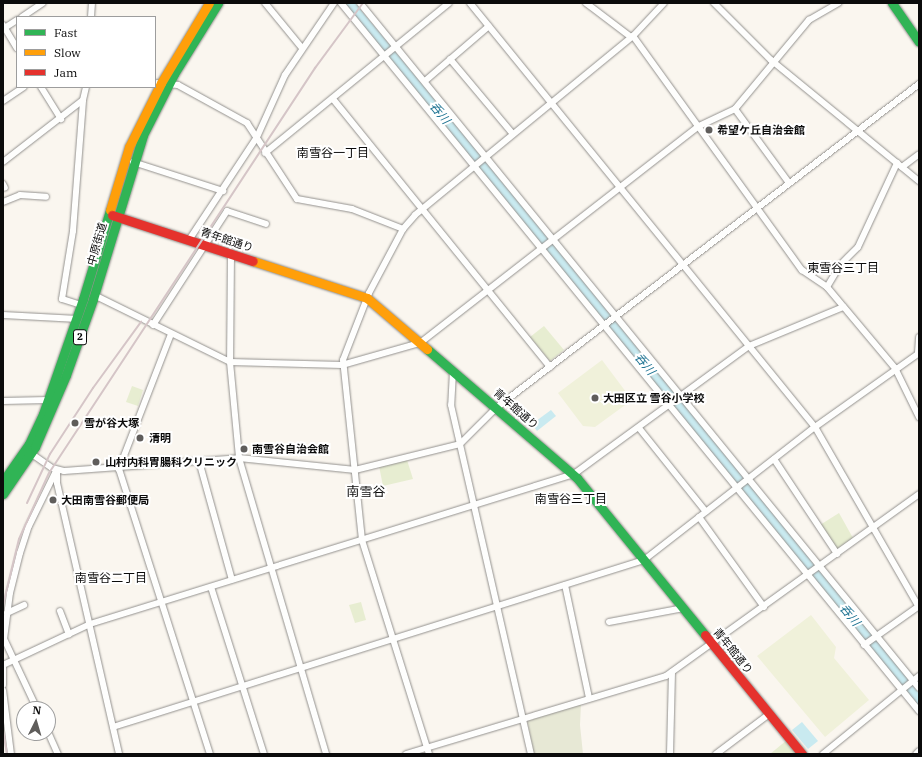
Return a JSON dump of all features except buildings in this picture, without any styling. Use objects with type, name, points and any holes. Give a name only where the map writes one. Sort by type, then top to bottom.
[{"type":"main road","name":"中原街道","points":[[29,451],[81,305],[128,150],[162,83],[209,3]]},
{"type":"main road","name":"中原街道","points":[[3,494],[6,479],[29,451],[46,424],[85,322],[133,162],[162,83],[218,3]]},
{"type":"main road","points":[[892,3],[919,42]]},
{"type":"main road","name":"青年館通り","points":[[108,214],[367,298],[574,474],[802,754]]},
{"type":"street","points":[[24,16],[43,3]]},
{"type":"street","points":[[91,16],[92,3]]},
{"type":"street","points":[[265,3],[302,48]]},
{"type":"street","points":[[189,240],[223,191],[257,137],[277,90],[302,48],[334,3]]},
{"type":"street","points":[[342,3],[919,711]]},
{"type":"street","points":[[360,3],[394,48],[425,81],[484,158],[614,318],[912,682],[919,688]]},
{"type":"street","points":[[266,153],[449,3]]},
{"type":"street","points":[[470,3],[815,427],[919,606],[865,645]]},
{"type":"street","points":[[586,3],[632,37],[802,270],[827,287],[895,368],[919,418]]},
{"type":"street","points":[[428,751],[362,540],[343,365],[367,298],[403,229],[422,210],[475,165],[632,37],[664,3]]},
{"type":"street","points":[[714,3],[775,64],[919,181]]},
{"type":"street","points":[[94,295],[230,362],[343,365],[420,343],[697,127],[735,109],[775,64],[809,20],[838,3]]},
{"type":"street","points":[[16,21],[4,27],[16,46]]},
{"type":"street","points":[[425,81],[489,26]]},
{"type":"street","points":[[450,59],[513,134]]},
{"type":"street","points":[[162,83],[178,85],[247,122],[297,199],[352,209],[403,229]]},
{"type":"street","points":[[29,451],[57,470],[118,469],[239,458],[355,470],[460,444],[496,408],[919,84]]},
{"type":"street","points":[[3,101],[22,88]]},
{"type":"street","points":[[42,88],[61,119]]},
{"type":"street","points":[[81,305],[62,299],[74,224],[83,100],[86,88]]},
{"type":"street","points":[[333,99],[550,367]]},
{"type":"street","points":[[3,162],[61,119],[83,100]]},
{"type":"street","points":[[735,109],[789,183]]},
{"type":"street","points":[[827,287],[840,265],[858,247],[900,165],[919,154]]},
{"type":"street","points":[[133,162],[223,191]]},
{"type":"street","points":[[3,202],[20,195],[46,197]]},
{"type":"street","points":[[153,325],[227,211],[266,224]]},
{"type":"street","points":[[231,254],[230,362],[239,458],[299,668],[326,754]]},
{"type":"street","points":[[3,685],[3,665],[90,624],[574,474],[639,428],[749,346],[843,307]]},
{"type":"street","points":[[3,315],[76,319],[85,322]]},
{"type":"street","points":[[171,334],[118,469],[210,754]]},
{"type":"street","points":[[113,727],[193,700],[497,607],[644,560],[815,427],[895,368],[918,353],[919,337]]},
{"type":"street","points":[[453,371],[451,405],[531,754]]},
{"type":"street","points":[[3,401],[48,400]]},
{"type":"street","points":[[639,428],[706,512]]},
{"type":"street","points":[[774,459],[837,554]]},
{"type":"street","points":[[199,461],[232,580]]},
{"type":"street","points":[[34,701],[4,639],[10,593],[25,536],[57,470]]},
{"type":"street","points":[[57,470],[56,483],[119,754]]},
{"type":"street","points":[[406,754],[428,751],[523,718],[666,676],[764,607],[818,566],[874,528],[919,494]]},
{"type":"street","points":[[699,517],[764,607]]},
{"type":"street","points":[[565,585],[577,629],[588,698]]},
{"type":"street","points":[[211,587],[264,754]]},
{"type":"street","points":[[7,613],[24,605]]},
{"type":"street","points":[[609,622],[684,608]]},
{"type":"street","points":[[60,611],[69,634]]},
{"type":"street","points":[[670,754],[672,672]]},
{"type":"street","points":[[823,754],[919,676]]},
{"type":"street","points":[[3,690],[11,754]]},
{"type":"street","points":[[716,754],[769,714]]},
{"type":"street","points":[[52,741],[58,754]]},
{"type":"street","points":[[916,754],[919,751]]},
{"type":"green space","points":[[544,326],[564,350],[550,361],[530,337]]},
{"type":"green space","points":[[602,360],[632,400],[595,427],[583,426],[558,393]]},
{"type":"green space","points":[[132,386],[143,390],[138,406],[126,402]]},
{"type":"green space","points":[[407,460],[413,479],[383,486],[379,466]]},
{"type":"green space","points":[[839,513],[853,538],[837,549],[820,525]]},
{"type":"green space","points":[[361,602],[366,620],[355,623],[349,605]]},
{"type":"green space","points":[[811,615],[836,647],[834,658],[869,700],[825,737],[757,656]]},
{"type":"green space","points":[[581,704],[580,725],[583,754],[534,754],[527,719]]},
{"type":"green space","points":[[787,740],[798,754],[770,754]]},
{"type":"water","name":"呑川","points":[[342,3],[355,3],[395,51],[912,684],[919,694],[919,707],[384,51]]},
{"type":"water","points":[[551,410],[556,416],[537,431],[532,424]]},
{"type":"water","points":[[802,722],[818,741],[808,749],[792,730]]},
{"type":"railway","points":[[3,605],[19,539],[49,473],[315,68],[363,3]]},
{"type":"railway","points":[[27,503],[50,454],[93,388],[141,322]]},
{"type":"railway","points":[[3,731],[7,754]]},
{"type":"traffic: fast","points":[[3,494],[35,447],[66,375],[93,299],[143,135],[174,74],[218,3]]},
{"type":"traffic: fast","points":[[892,3],[919,42]]},
{"type":"traffic: fast","points":[[3,481],[29,444],[43,414],[83,299],[110,210]]},
{"type":"traffic: fast","points":[[427,349],[577,478],[705,635]]},
{"type":"traffic: slow","points":[[110,210],[129,147],[161,83],[209,3]]},
{"type":"traffic: slow","points":[[253,261],[367,298],[427,349]]},
{"type":"traffic: jam","points":[[112,215],[253,261]]},
{"type":"traffic: jam","points":[[705,635],[802,754]]},
{"type":"place","name":"希望ケ丘自治会館","points":[[709,130]]},
{"type":"place","name":"大田区立 雪谷小学校","points":[[595,398]]},
{"type":"place","name":"雪が谷大塚","points":[[75,423]]},
{"type":"place","name":"清明","points":[[140,438]]},
{"type":"place","name":"南雪谷自治会館","points":[[244,449]]},
{"type":"place","name":"山村内科胃腸科クリニック","points":[[96,462]]},
{"type":"place","name":"大田南雪谷郵便局","points":[[53,500]]},
{"type":"district","name":"南雪谷一丁目","points":[[333,153]]},
{"type":"district","name":"東雪谷三丁目","points":[[843,268]]},
{"type":"district","name":"南雪谷","points":[[366,492]]},
{"type":"district","name":"南雪谷三丁目","points":[[571,499]]},
{"type":"district","name":"南雪谷二丁目","points":[[111,578]]}]
